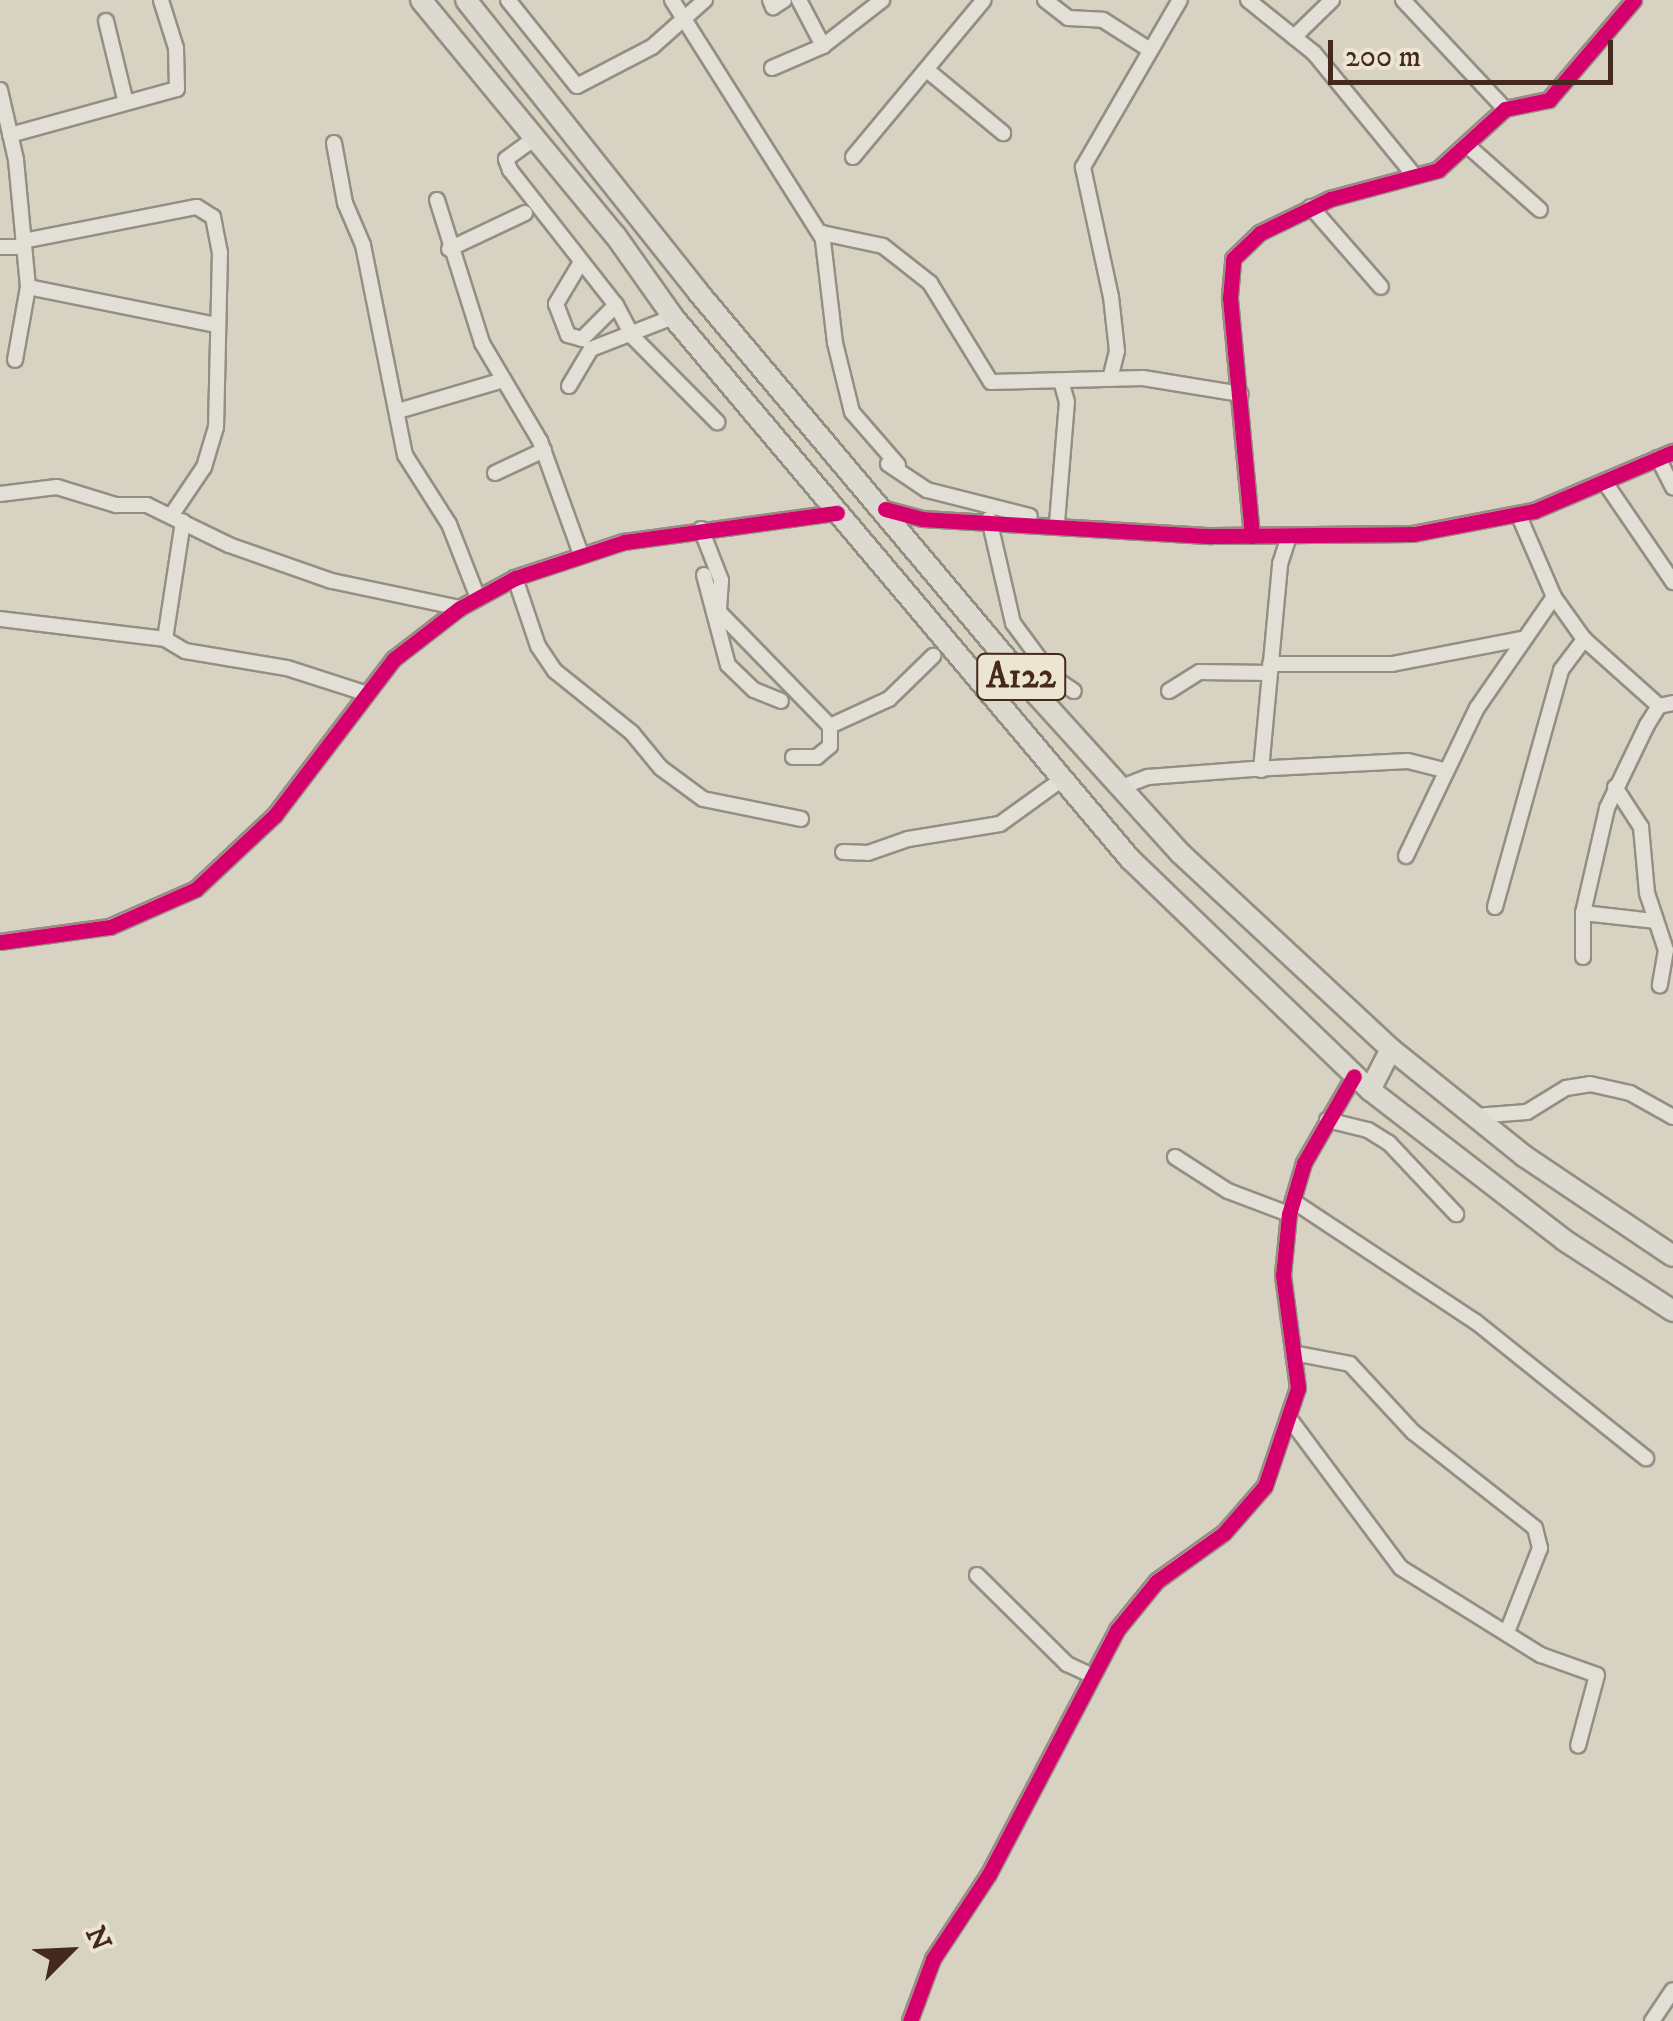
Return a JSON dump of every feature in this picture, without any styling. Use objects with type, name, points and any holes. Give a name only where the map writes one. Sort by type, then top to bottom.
[{"type":"highway","name":"A122","points":[[421,0],[537,140],[672,317],[1061,780],[1174,904],[1362,1083],[1564,1240],[1673,1311]]},
{"type":"highway","name":"A122","points":[[472,8],[674,262],[1119,788],[1255,927],[1392,1049],[1475,1116],[1501,1125],[1673,1256]]},
{"type":"highway","points":[[463,50],[472,8]]},
{"type":"highway","points":[[537,140],[559,114]]},
{"type":"highway","points":[[650,289],[674,262]]},
{"type":"highway","points":[[764,424],[793,399]]},
{"type":"highway","points":[[1012,722],[1036,694]]},
{"type":"highway","points":[[1362,1083],[1392,1049]]},
{"type":"street","points":[[10,135],[125,98],[152,98],[181,82],[161,0]]},
{"type":"street","points":[[508,0],[575,86],[636,57],[688,22],[705,0]]},
{"type":"street","points":[[672,0],[747,125],[822,233],[850,388],[891,468],[927,490],[1053,522]]},
{"type":"street","points":[[770,0],[773,7],[784,0]]},
{"type":"street","points":[[799,0],[823,46]]},
{"type":"street","points":[[772,68],[823,46],[882,0]]},
{"type":"street","points":[[853,158],[984,0]]},
{"type":"street","points":[[1045,0],[1068,18],[1104,20],[1150,50]]},
{"type":"street","points":[[1110,379],[1117,351],[1112,297],[1083,167],[1180,0]]},
{"type":"street","points":[[1248,0],[1294,36],[1414,175]]},
{"type":"street","points":[[1294,36],[1332,0]]},
{"type":"street","points":[[1252,536],[1242,394],[1230,297],[1233,258],[1260,233],[1311,207],[1438,170],[1506,110],[1556,96],[1634,0]]},
{"type":"street","points":[[1413,4],[1506,110]]},
{"type":"street","points":[[106,22],[125,98]]},
{"type":"street","points":[[927,70],[1003,133]]},
{"type":"street","points":[[0,90],[10,135],[28,286],[15,360]]},
{"type":"street","points":[[537,140],[506,158],[510,170],[616,305],[633,337],[717,422]]},
{"type":"street","points":[[334,142],[406,455],[449,524],[478,598]]},
{"type":"street","points":[[1468,146],[1540,210]]},
{"type":"street","points":[[438,200],[449,248],[482,343],[544,450],[581,554]]},
{"type":"street","points":[[1311,207],[1381,286]]},
{"type":"street","points":[[0,247],[205,209],[220,252],[216,427],[204,468],[177,518],[164,639]]},
{"type":"street","points":[[449,248],[525,213]]},
{"type":"street","points":[[822,233],[883,246],[930,283],[990,382],[1069,384],[1110,379],[1242,394]]},
{"type":"street","points":[[582,262],[556,304],[568,335],[582,340],[616,305]]},
{"type":"street","points":[[28,286],[216,324]]},
{"type":"street","points":[[568,386],[591,349],[633,337],[672,317]]},
{"type":"street","points":[[398,411],[503,380]]},
{"type":"street","points":[[1053,522],[1069,384]]},
{"type":"street","points":[[495,473],[544,450]]},
{"type":"street","points":[[880,452],[898,465]]},
{"type":"street","points":[[886,509],[923,518],[1053,522],[1252,536],[1434,532],[1519,516],[1606,484],[1666,455],[1673,487]]},
{"type":"street","points":[[1606,484],[1673,582]]},
{"type":"street","points":[[0,494],[76,489],[177,518],[332,581],[460,608]]},
{"type":"street","points":[[0,942],[110,927],[196,889],[290,797],[365,693],[410,645],[460,608],[516,578],[581,554],[701,529],[837,512]]},
{"type":"street","points":[[1519,516],[1554,597],[1584,639],[1666,704],[1614,787],[1583,913],[1583,957]]},
{"type":"street","points":[[903,532],[923,518]]},
{"type":"street","points":[[990,519],[1013,623],[1053,677],[1074,691]]},
{"type":"street","points":[[701,529],[720,580],[719,612],[830,726],[830,746],[817,757],[794,757]]},
{"type":"street","points":[[1261,770],[1280,564],[1289,536]]},
{"type":"street","points":[[704,575],[728,665],[754,690],[781,701]]},
{"type":"street","points":[[516,578],[538,646],[555,671],[632,733],[661,768],[703,799],[801,819]]},
{"type":"street","points":[[1406,856],[1443,770],[1521,639],[1554,597]]},
{"type":"street","points":[[0,620],[164,639],[185,651],[287,668],[365,693]]},
{"type":"street","points":[[1168,691],[1200,672],[1392,664],[1521,639]]},
{"type":"street","points":[[1495,906],[1561,670],[1584,639]]},
{"type":"street","points":[[830,726],[889,700],[933,656]]},
{"type":"street","points":[[1119,788],[1152,777],[1408,761],[1443,770]]},
{"type":"street","points":[[843,852],[868,854],[908,839],[1000,824],[1061,780]]},
{"type":"street","points":[[1614,787],[1641,827],[1654,921],[1666,950],[1660,985]]},
{"type":"street","points":[[1583,913],[1654,921]]},
{"type":"street","points":[[910,2021],[933,1960],[989,1874],[1117,1630],[1157,1581],[1224,1533],[1259,1498],[1292,1422],[1298,1372],[1283,1274],[1300,1170],[1328,1120],[1362,1083]]},
{"type":"street","points":[[1501,1125],[1576,1084],[1630,1094],[1673,1117]]},
{"type":"street","points":[[1328,1120],[1368,1130],[1389,1143],[1456,1214]]},
{"type":"street","points":[[1175,1157],[1228,1192],[1291,1207],[1354,1235],[1496,1336],[1646,1458]]},
{"type":"street","points":[[1293,1353],[1350,1364],[1413,1432],[1535,1528],[1540,1548],[1507,1632]]},
{"type":"street","points":[[1292,1422],[1394,1561],[1541,1655],[1597,1675],[1578,1746]]},
{"type":"street","points":[[977,1576],[1068,1664],[1092,1676]]},
{"type":"street","points":[[1652,2021],[1673,1990]]},
{"type":"cycle path","points":[[1252,536],[1230,297],[1233,259],[1260,233],[1330,199],[1438,170],[1505,109],[1549,100],[1634,0]]},
{"type":"cycle path","points":[[885,509],[923,519],[1212,536],[1413,534],[1534,511],[1673,452]]},
{"type":"cycle path","points":[[0,942],[110,927],[196,889],[275,815],[394,659],[460,608],[515,578],[624,542],[837,513]]},
{"type":"cycle path","points":[[910,2021],[933,1959],[989,1874],[1117,1630],[1157,1581],[1224,1533],[1265,1486],[1298,1388],[1283,1275],[1289,1214],[1304,1163],[1354,1076]]}]
